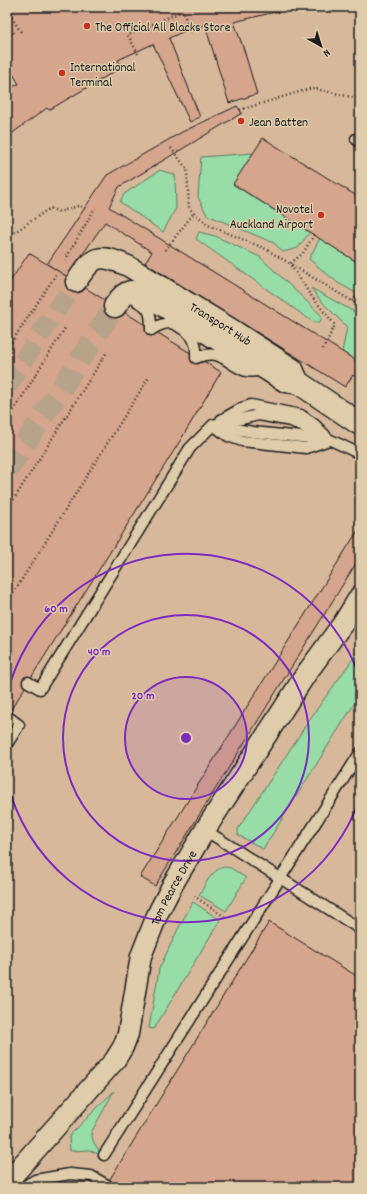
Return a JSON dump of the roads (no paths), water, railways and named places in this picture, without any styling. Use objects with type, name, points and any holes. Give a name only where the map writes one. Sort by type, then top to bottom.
[{"type":"street","name":"Transport Hub","points":[[76,282],[88,264],[97,258],[112,259],[128,266],[228,327],[293,369],[299,383],[360,424]]},
{"type":"street","points":[[115,306],[122,296],[128,292],[136,291],[150,297],[286,381],[299,383]]},
{"type":"street","name":"Tom Pearce Drive","points":[[7,1182],[116,1060],[128,1034],[142,956],[161,907],[173,884],[205,830],[306,674],[352,621],[360,596]]},
{"type":"lane","points":[[115,306],[129,300],[143,304],[150,313],[151,330],[170,323],[175,324],[186,331],[195,341],[196,358],[212,354],[218,355],[247,372],[259,370],[271,372]]},
{"type":"lane","points":[[28,682],[40,689],[190,448],[213,425],[259,415],[291,421],[360,454]]},
{"type":"lane","points":[[213,425],[253,432],[329,440]]},
{"type":"lane","points":[[7,716],[19,725],[7,744]]},
{"type":"lane","points":[[104,1155],[360,753]]},
{"type":"lane","points":[[205,830],[360,929]]},
{"type":"lane","points":[[24,1187],[35,1180],[70,1174],[91,1176],[107,1185]]},
{"type":"tunnel","points":[[7,387],[50,319],[76,282]]},
{"type":"tunnel","points":[[7,471],[115,306]]},
{"type":"place","name":"The Official All Blacks Store","points":[[87,26]]},
{"type":"place","name":"International Terminal","points":[[62,73]]},
{"type":"place","name":"Jean Batten","points":[[241,121]]},
{"type":"place","name":"Novotel Auckland Airport","points":[[321,215]]}]
